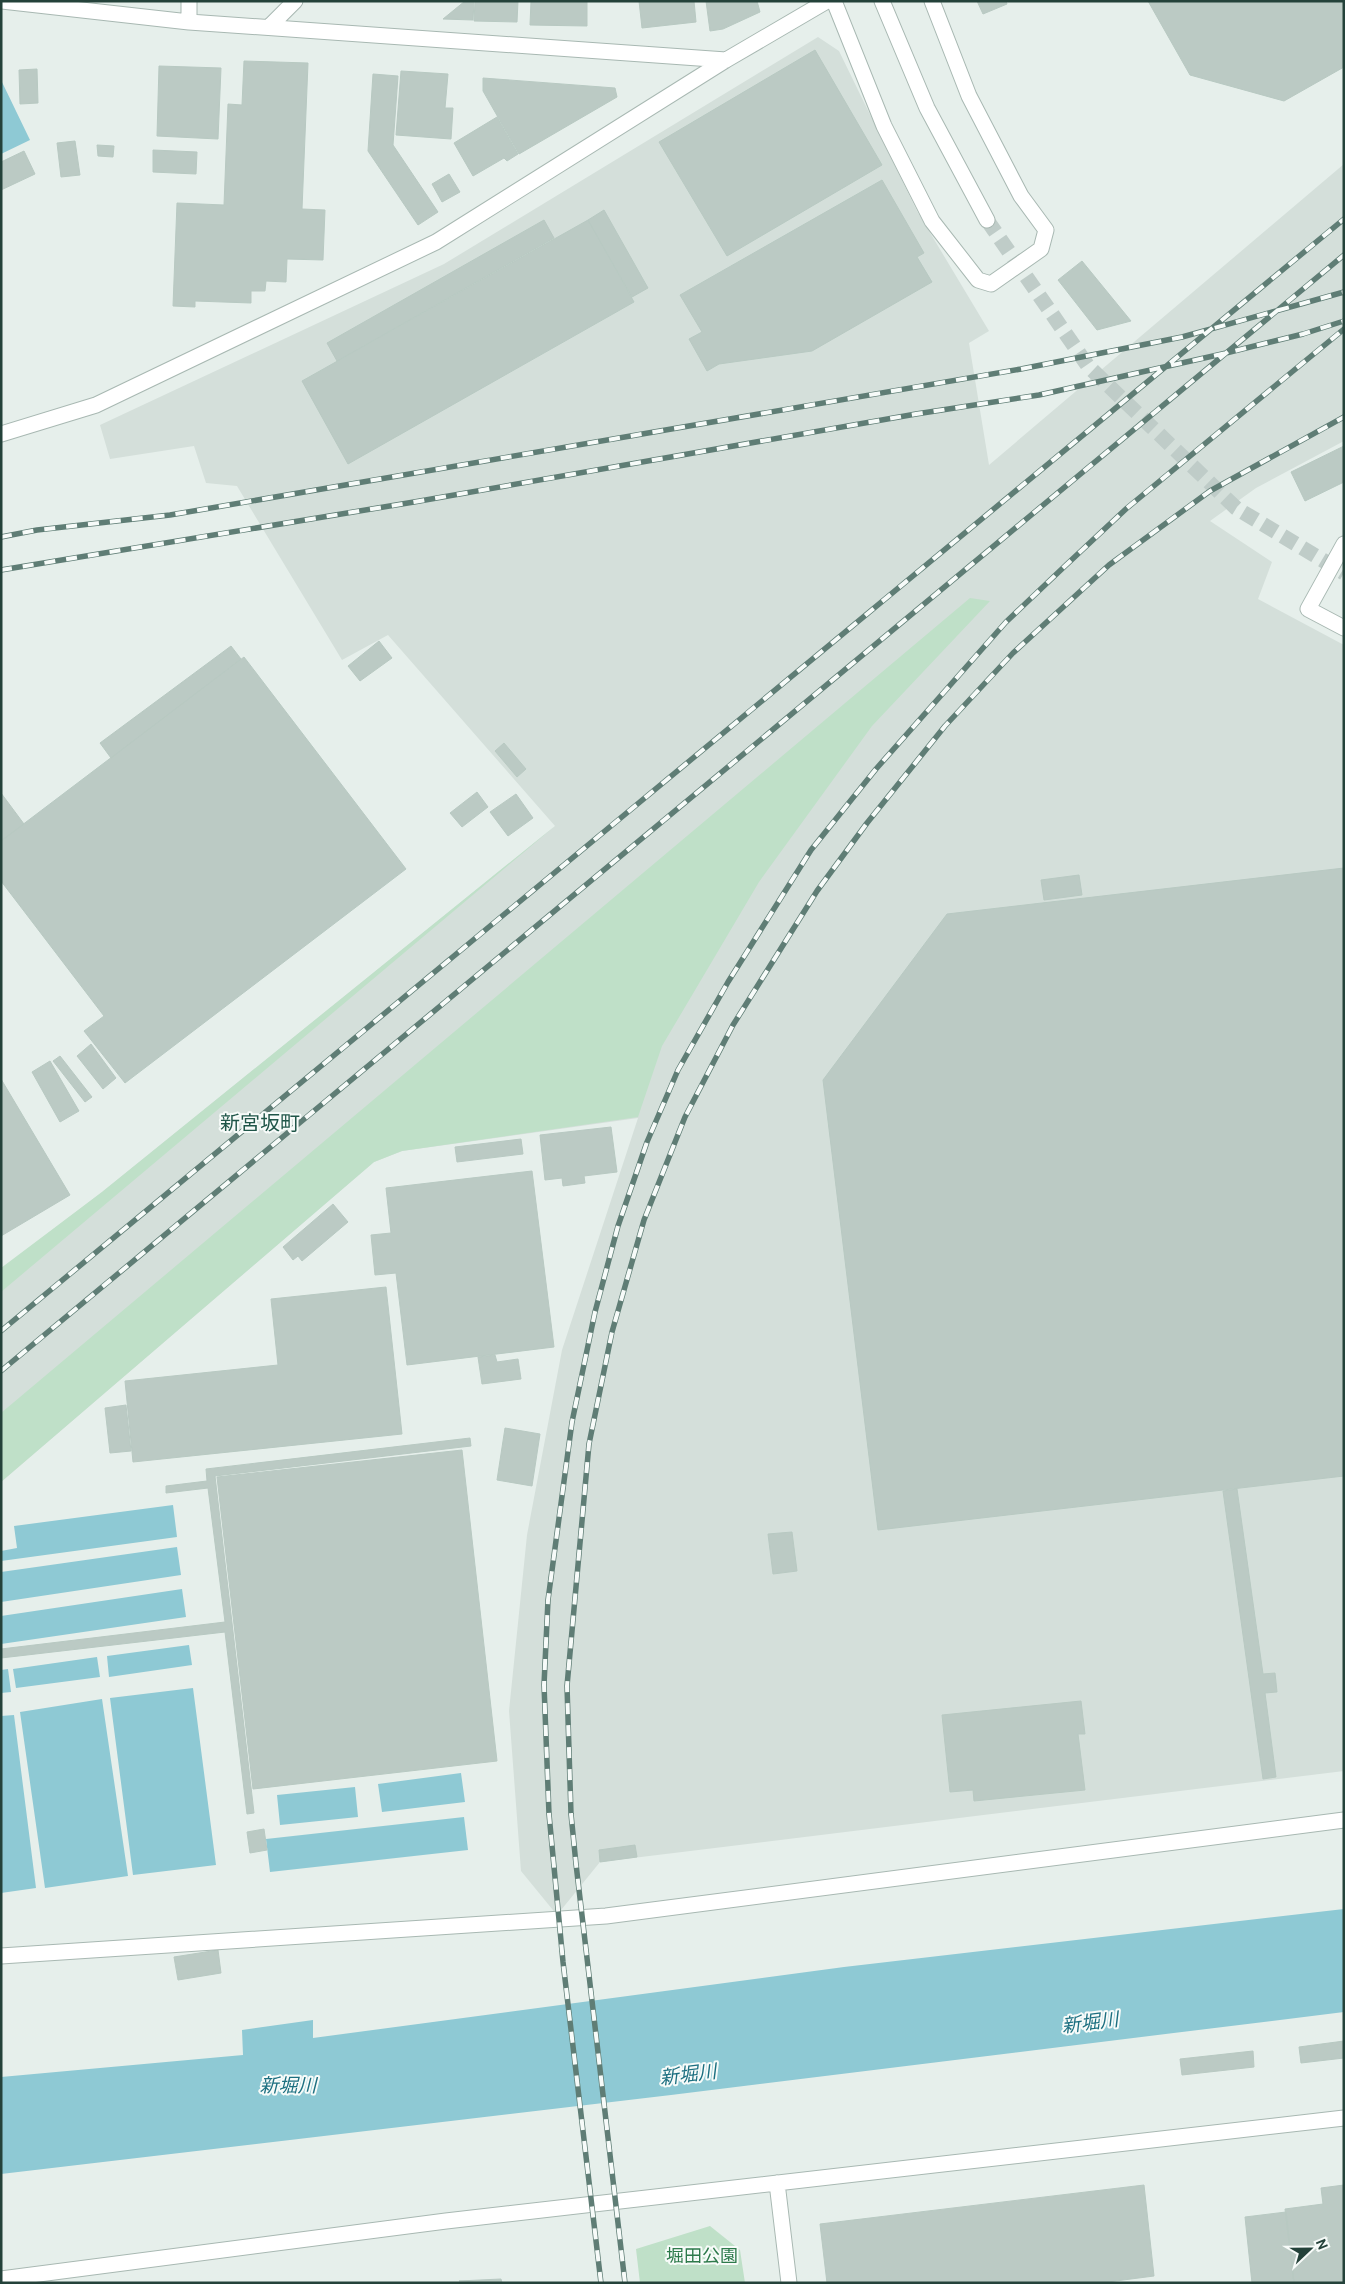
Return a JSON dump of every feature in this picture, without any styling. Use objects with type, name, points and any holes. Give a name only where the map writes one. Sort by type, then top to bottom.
[{"type":"street","points":[[2,1],[189,22],[270,26],[726,60]]},
{"type":"street","points":[[189,1],[189,22]]},
{"type":"street","points":[[270,26],[296,1]]},
{"type":"street","points":[[1,434],[96,405],[436,242],[726,60],[827,1]]},
{"type":"street","points":[[834,1],[884,126],[932,221],[978,280],[991,284],[1041,250],[1046,230],[1021,196],[969,96],[932,1]]},
{"type":"street","points":[[882,1],[927,108],[987,220]]},
{"type":"street","points":[[1344,544],[1308,609],[1344,628]]},
{"type":"street","points":[[1,1956],[606,1916],[1344,1820]]},
{"type":"street","points":[[1,2279],[446,2221],[1344,2118]]},
{"type":"street","points":[[777,2183],[789,2283]]},
{"type":"shaded area","points":[[818,37],[839,51],[917,211],[989,331],[969,343],[989,465],[1344,164],[1344,441],[1256,488],[1210,521],[1272,562],[1258,599],[1344,645],[1344,1771],[600,1862],[557,1915],[521,1871],[509,1711],[527,1535],[562,1350],[638,1118],[402,1151],[374,1162],[1,1482],[1,1269],[102,1192],[555,826],[388,635],[342,660],[237,486],[206,483],[194,446],[110,459],[100,425],[444,264]]},
{"type":"green space","points":[[970,598],[990,601],[872,726],[759,882],[662,1046],[638,1117],[402,1151],[374,1162],[1,1482],[1,1413]]},
{"type":"green space","points":[[555,826],[1,1292],[1,1268],[102,1192]]},
{"type":"green space","name":"堀田公園","points":[[710,2226],[740,2250],[745,2283],[640,2283],[636,2249]]},
{"type":"water","points":[[1,80],[30,140],[1,154]]},
{"type":"water","points":[[173,1505],[177,1537],[1,1561],[1,1551],[17,1548],[14,1526]]},
{"type":"water","points":[[177,1547],[181,1575],[1,1602],[1,1572]]},
{"type":"water","points":[[182,1589],[186,1617],[1,1644],[1,1616]]},
{"type":"water","points":[[189,1645],[192,1665],[109,1677],[107,1656]]},
{"type":"water","points":[[97,1657],[100,1677],[16,1688],[13,1669]]},
{"type":"water","points":[[8,1669],[11,1692],[1,1693],[1,1670]]},
{"type":"water","points":[[193,1688],[216,1865],[133,1875],[110,1698]]},
{"type":"water","points":[[102,1699],[128,1876],[45,1888],[20,1712]]},
{"type":"water","points":[[14,1715],[36,1888],[1,1893],[1,1716]]},
{"type":"water","points":[[461,1773],[465,1802],[382,1812],[378,1784]]},
{"type":"water","points":[[355,1787],[358,1817],[280,1825],[277,1795]]},
{"type":"water","points":[[464,1817],[468,1850],[270,1872],[266,1839]]},
{"type":"water","name":"新堀川","points":[[1344,1909],[1344,2012],[671,2095],[1,2174],[1,2077],[243,2055],[242,2030],[313,2020],[313,2038],[844,1967]]},
{"type":"building","points":[[465,1],[474,1],[473,20],[443,19]]},
{"type":"building","points":[[475,1],[518,1],[517,22],[474,21]]},
{"type":"building","points":[[531,1],[587,1],[587,26],[530,25]]},
{"type":"building","points":[[639,1],[694,1],[696,22],[642,28]]},
{"type":"building","points":[[706,1],[757,1],[760,12],[723,29],[710,31]]},
{"type":"building","points":[[977,1],[1006,1],[1007,4],[983,14]]},
{"type":"building","points":[[1148,1],[1344,1],[1344,67],[1284,101],[1190,75]]},
{"type":"building","points":[[815,50],[882,165],[727,256],[659,142]]},
{"type":"building","points":[[244,61],[308,63],[302,209],[325,210],[323,260],[287,259],[286,282],[266,281],[265,291],[251,291],[251,303],[195,301],[195,307],[173,306],[177,203],[224,205],[228,104],[242,105]]},
{"type":"building","points":[[159,66],[221,68],[218,139],[157,136]]},
{"type":"building","points":[[37,69],[38,103],[20,104],[19,70]]},
{"type":"building","points":[[401,71],[448,74],[445,108],[453,108],[451,139],[396,135]]},
{"type":"building","points":[[373,74],[398,76],[393,145],[438,212],[418,225],[368,151]]},
{"type":"building","points":[[483,78],[615,88],[617,97],[519,154],[483,91]]},
{"type":"building","points":[[497,117],[518,154],[507,161],[504,158],[473,176],[454,143]]},
{"type":"building","points":[[75,141],[80,175],[61,177],[57,143]]},
{"type":"building","points":[[97,145],[114,146],[113,157],[98,156]]},
{"type":"building","points":[[153,150],[197,152],[196,174],[153,172]]},
{"type":"building","points":[[24,151],[35,174],[1,190],[1,162]]},
{"type":"building","points":[[449,174],[460,192],[442,202],[432,184]]},
{"type":"building","points":[[882,180],[924,253],[917,257],[932,282],[812,351],[719,364],[707,371],[689,339],[702,332],[680,295]]},
{"type":"building","points":[[604,210],[648,288],[632,297],[588,220]]},
{"type":"building","points":[[544,220],[554,238],[337,361],[327,343]]},
{"type":"building","points":[[588,220],[634,302],[348,464],[302,381]]},
{"type":"building","points":[[1082,261],[1131,321],[1097,330],[1058,280]]},
{"type":"building","points":[[1344,446],[1344,482],[1305,501],[1291,472]]},
{"type":"building","points":[[379,641],[392,658],[360,681],[348,666]]},
{"type":"building","points":[[231,646],[241,659],[111,758],[100,743]]},
{"type":"building","points":[[244,657],[406,869],[125,1083],[84,1031],[104,1016],[1,881],[1,841]]},
{"type":"building","points":[[504,743],[526,769],[517,777],[495,751]]},
{"type":"building","points":[[477,792],[488,807],[462,827],[450,813]]},
{"type":"building","points":[[1,793],[24,824],[1,841]]},
{"type":"building","points":[[516,794],[533,818],[508,836],[490,812]]},
{"type":"building","points":[[1344,868],[1344,1476],[878,1530],[823,1080],[947,914]]},
{"type":"building","points":[[1079,875],[1082,895],[1044,900],[1041,880]]},
{"type":"building","points":[[91,1044],[116,1078],[103,1089],[77,1056]]},
{"type":"building","points":[[60,1056],[92,1097],[85,1102],[53,1061]]},
{"type":"building","points":[[50,1061],[79,1111],[60,1122],[32,1072]]},
{"type":"building","points":[[1,1079],[70,1195],[1,1236]]},
{"type":"building","points":[[611,1127],[617,1172],[584,1176],[585,1183],[563,1186],[562,1178],[545,1180],[540,1135]]},
{"type":"building","points":[[521,1139],[523,1154],[457,1162],[455,1147]]},
{"type":"building","points":[[532,1171],[554,1347],[407,1365],[396,1273],[375,1275],[371,1235],[391,1233],[386,1188]]},
{"type":"building","points":[[333,1204],[348,1222],[302,1261],[298,1256],[293,1260],[283,1247]]},
{"type":"building","points":[[386,1287],[402,1434],[133,1462],[125,1381],[278,1365],[271,1299]]},
{"type":"building","points":[[495,1355],[497,1362],[518,1359],[521,1379],[482,1384],[478,1357]]},
{"type":"building","points":[[126,1405],[131,1451],[110,1453],[105,1408]]},
{"type":"building","points":[[505,1428],[540,1434],[532,1486],[497,1480]]},
{"type":"building","points":[[470,1438],[471,1446],[215,1476],[254,1813],[247,1814],[225,1632],[1,1658],[1,1649],[225,1622],[208,1488],[166,1493],[166,1486],[207,1481],[206,1469]]},
{"type":"building","points":[[462,1450],[497,1761],[253,1789],[217,1477]]},
{"type":"building","points":[[1237,1489],[1263,1674],[1275,1673],[1277,1692],[1265,1693],[1276,1777],[1263,1779],[1223,1491]]},
{"type":"building","points":[[792,1532],[797,1571],[773,1574],[768,1534]]},
{"type":"building","points":[[1081,1701],[1085,1734],[1078,1734],[1085,1790],[974,1801],[973,1790],[950,1792],[942,1715]]},
{"type":"building","points":[[264,1829],[267,1850],[250,1853],[247,1832]]},
{"type":"building","points":[[635,1845],[637,1857],[600,1862],[599,1850]]},
{"type":"building","points":[[218,1950],[221,1973],[178,1980],[174,1957]]},
{"type":"building","points":[[1344,2041],[1344,2058],[1301,2063],[1299,2047]]},
{"type":"building","points":[[1253,2051],[1254,2067],[1182,2075],[1180,2059]]},
{"type":"building","points":[[1144,2185],[1154,2276],[1100,2283],[827,2283],[820,2224]]},
{"type":"building","points":[[1344,2185],[1344,2283],[1294,2283],[1285,2209],[1323,2204],[1321,2188]]},
{"type":"building","points":[[1286,2212],[1294,2283],[1252,2283],[1245,2217]]},
{"type":"building","points":[[501,2279],[502,2283],[459,2281]]},
{"type":"tunnel","points":[[987,220],[1088,366],[1236,508],[1344,573]]},
{"type":"railway","points":[[1,1331],[1344,219]]},
{"type":"railway","points":[[1,1371],[1344,255]]},
{"type":"railway","points":[[1,537],[37,530],[170,515],[1021,369],[1182,337],[1344,292]]},
{"type":"railway","points":[[1,570],[414,502],[916,414],[1039,395],[1222,354],[1303,334],[1344,321]]},
{"type":"railway","points":[[601,2283],[563,1962],[549,1814],[544,1685],[548,1600],[572,1422],[595,1312],[618,1226],[647,1142],[678,1070],[728,982],[811,850],[876,769],[1006,622],[1065,566],[1127,508],[1344,329]]},
{"type":"railway","points":[[625,2283],[571,1814],[567,1686],[589,1444],[612,1332],[644,1220],[685,1117],[733,1025],[817,891],[867,823],[945,726],[1013,653],[1109,565],[1210,491],[1344,417]]},
{"type":"district","name":"新宮坂町","points":[[260,1123]]}]
